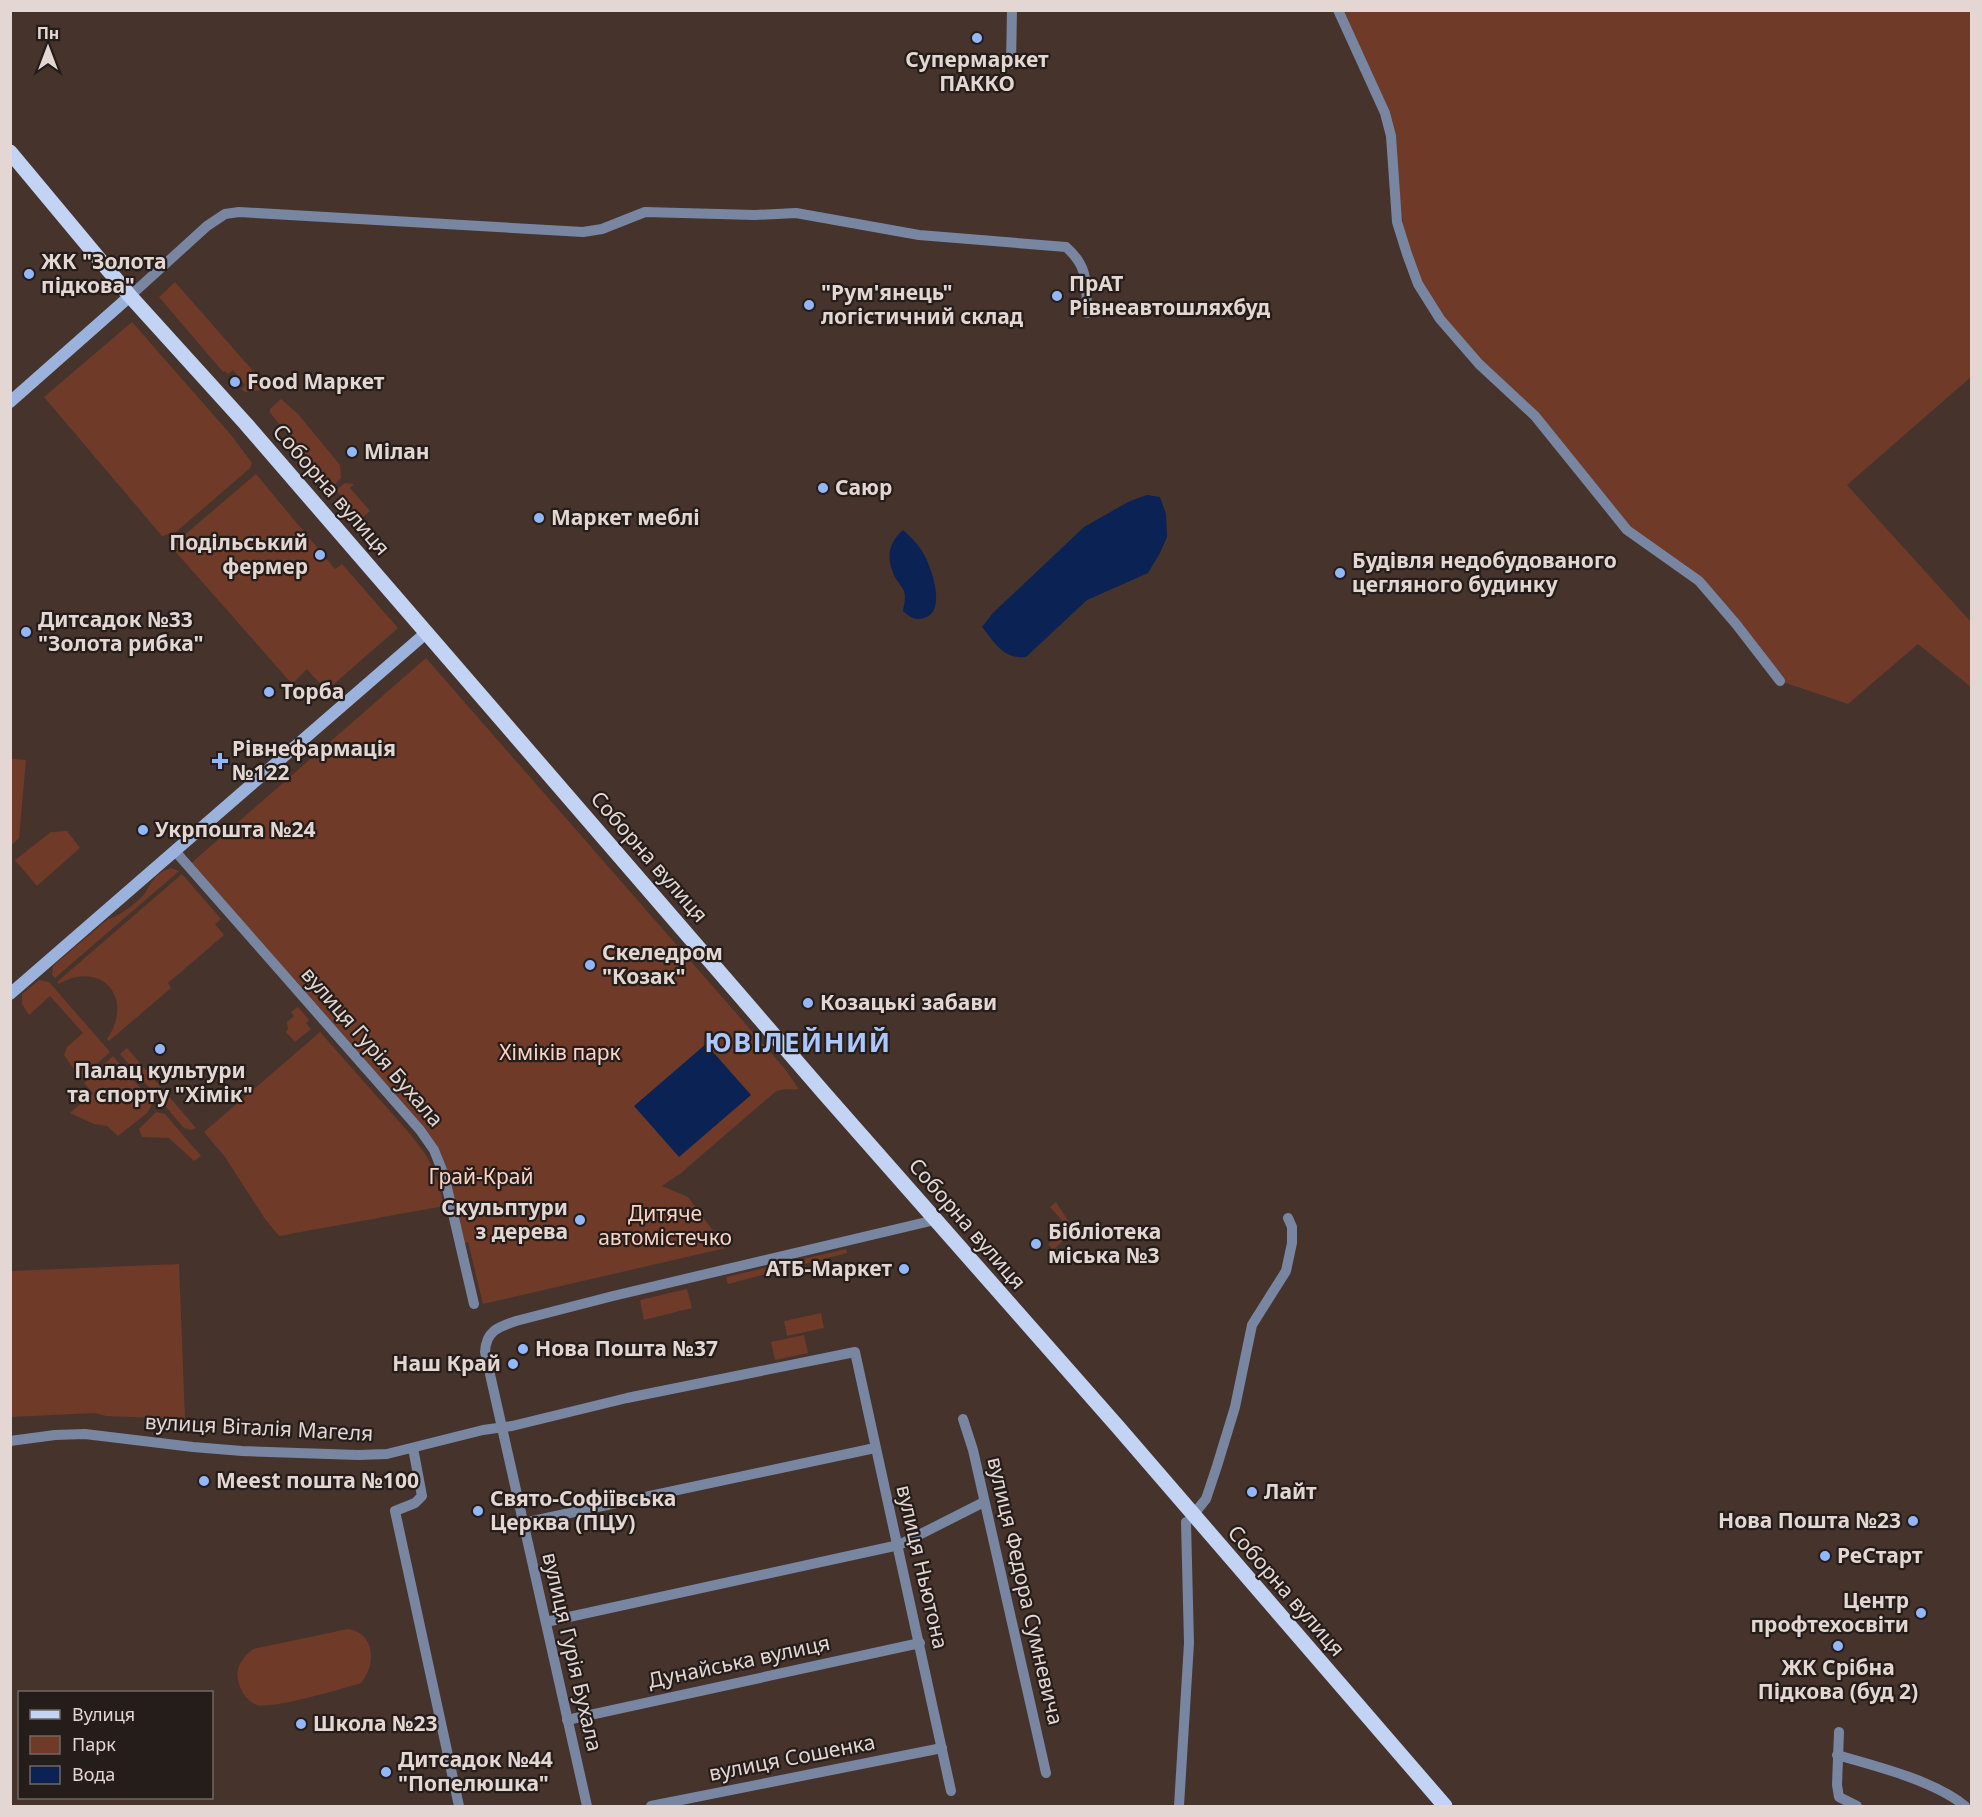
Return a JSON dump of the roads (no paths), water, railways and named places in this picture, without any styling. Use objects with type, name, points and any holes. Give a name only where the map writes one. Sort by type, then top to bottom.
[{"type":"main road","name":"Соборна вулиця","points":[[10,152],[130,296],[246,424],[1190,1518],[1445,1806]]},
{"type":"street","points":[[1011,64],[1012,10]]},
{"type":"street","points":[[1338,10],[1386,113],[1397,222],[1418,284],[1440,319],[1479,364],[1535,416],[1628,530],[1699,581],[1736,624],[1779,681]]},
{"type":"street","points":[[10,402],[207,226],[225,214],[239,212],[583,232],[602,229],[645,212],[755,215],[796,213],[919,235],[1066,247],[1077,256],[1085,271],[1087,313]]},
{"type":"street","points":[[10,994],[426,633]]},
{"type":"street","name":"вулиця Гурія Бухала","points":[[175,851],[420,1130],[434,1150],[444,1175],[474,1304]]},
{"type":"street","points":[[1179,1806],[1189,1643],[1190,1518],[1206,1499],[1217,1466],[1235,1407],[1252,1325],[1286,1271],[1292,1243],[1292,1227],[1288,1218]]},
{"type":"street","name":"вулиця Гурія Бухала","points":[[587,1806],[485,1352],[486,1342],[492,1332],[510,1323],[613,1296],[935,1220]]},
{"type":"street","name":"вулиця Віталія Магеля","points":[[10,1441],[85,1434],[193,1447],[358,1455],[387,1454],[627,1398],[855,1352]]},
{"type":"street","name":"вулиця Ньютона","points":[[855,1352],[951,1791]]},
{"type":"street","name":"вулиця Федора Сумневича","points":[[963,1419],[973,1450],[1046,1773]]},
{"type":"street","points":[[413,1448],[422,1496],[415,1503],[395,1511],[459,1806]]},
{"type":"street","points":[[523,1523],[875,1448]]},
{"type":"street","points":[[546,1622],[899,1545],[984,1502]]},
{"type":"street","name":"Дунайська вулиця","points":[[567,1720],[920,1643]]},
{"type":"street","points":[[1839,1732],[1837,1755],[1839,1797],[1857,1806]]},
{"type":"street","name":"вулиця Сошенка","points":[[651,1806],[942,1748]]},
{"type":"street","points":[[1837,1755],[1900,1774],[1937,1789],[1965,1806]]},
{"type":"water","points":[[1147,495],[1160,497],[1166,514],[1167,537],[1148,573],[1087,600],[1026,657],[1011,655],[1000,649],[982,627],[993,613],[1084,527],[1130,501]]},
{"type":"water","points":[[903,530],[922,551],[933,577],[935,607],[931,614],[921,619],[913,618],[903,611],[904,591],[891,565],[891,547]]},
{"type":"water","points":[[706,1044],[751,1095],[679,1157],[634,1106]]},
{"type":"place","name":"Супермаркет ПАККО","points":[[977,38]]},
{"type":"place","name":"ЖК \"Золота підкова\"","points":[[29,274]]},
{"type":"place","name":"ПрАТ Рівнеавтошляхбуд","points":[[1057,296]]},
{"type":"place","name":"\"Рум'янець\" логістичний склад","points":[[809,305]]},
{"type":"place","name":"Food Маркет","points":[[235,382]]},
{"type":"place","name":"Мілан","points":[[352,452]]},
{"type":"place","name":"Саюр","points":[[823,488]]},
{"type":"place","name":"Маркет меблі","points":[[539,518]]},
{"type":"place","name":"Подільський фермер","points":[[320,555]]},
{"type":"place","name":"Будівля недобудованого цегляного будинку","points":[[1340,573]]},
{"type":"place","name":"Дитсадок №33 \"Золота рибка\"","points":[[26,632]]},
{"type":"place","name":"Торба","points":[[269,692]]},
{"type":"place","name":"Рівнефармація №122","points":[[220,761]]},
{"type":"place","name":"Укрпошта №24","points":[[143,830]]},
{"type":"place","name":"Скеледром \"Козак\"","points":[[590,965]]},
{"type":"place","name":"Козацькі забави","points":[[808,1003]]},
{"type":"place","name":"Палац культури та спорту \"Хімік\"","points":[[160,1049]]},
{"type":"place","name":"Скульптури з дерева","points":[[580,1220]]},
{"type":"place","name":"Бібліотека міська №3","points":[[1036,1244]]},
{"type":"place","name":"АТБ-Маркет","points":[[904,1269]]},
{"type":"place","name":"Нова Пошта №37","points":[[523,1349]]},
{"type":"place","name":"Наш Край","points":[[513,1364]]},
{"type":"place","name":"Meest пошта №100","points":[[204,1481]]},
{"type":"place","name":"Лайт","points":[[1252,1492]]},
{"type":"place","name":"Свято-Софіївська Церква (ПЦУ)","points":[[478,1511]]},
{"type":"place","name":"Нова Пошта №23","points":[[1913,1521]]},
{"type":"place","name":"РеСтарт","points":[[1825,1556]]},
{"type":"place","name":"Центр профтехосвіти","points":[[1921,1613]]},
{"type":"place","name":"ЖК Срібна Підкова (буд 2)","points":[[1838,1646]]},
{"type":"place","name":"Школа №23","points":[[301,1724]]},
{"type":"place","name":"Дитсадок №44 \"Попелюшка\"","points":[[386,1772]]},
{"type":"district","name":"ЮВІЛЕЙНИЙ","points":[[798,1043]]},
{"type":"park label","name":"Хіміків парк","points":[[560,1053]]},
{"type":"park label","name":"Грай-Край","points":[[481,1177]]},
{"type":"park label","name":"Дитяче автомістечко","points":[[665,1226]]}]
